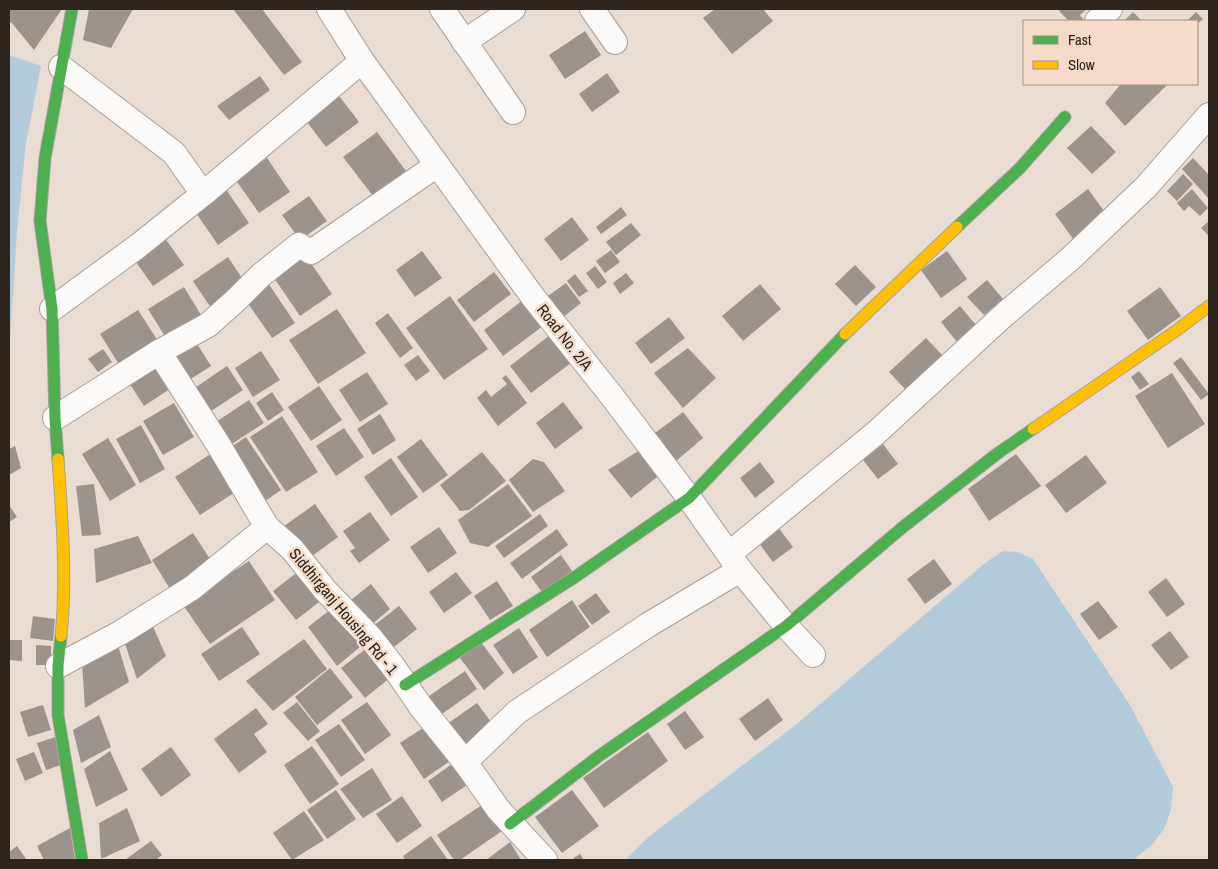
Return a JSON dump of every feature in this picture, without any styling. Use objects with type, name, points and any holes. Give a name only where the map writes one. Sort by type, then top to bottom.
[{"type":"street","points":[[72,9],[45,158],[40,221],[52,309],[56,381],[55,418],[62,510],[64,617],[58,666],[58,715],[82,860]]},
{"type":"street","name":"Road No. 2/A","points":[[329,9],[362,61],[533,297],[611,395],[734,562],[813,656]]},
{"type":"street","points":[[442,9],[513,112]]},
{"type":"street","points":[[464,42],[513,9]]},
{"type":"street","points":[[592,9],[615,42]]},
{"type":"street","points":[[1098,20],[1110,9]]},
{"type":"street","points":[[52,309],[138,246],[362,61]]},
{"type":"street","points":[[61,67],[174,153],[203,194]]},
{"type":"street","points":[[465,762],[517,712],[648,625],[734,562],[1005,314],[1070,259],[1146,187],[1209,115]]},
{"type":"street","points":[[405,685],[504,624],[688,498],[855,324],[1020,168],[1065,117]]},
{"type":"street","points":[[55,418],[160,352],[208,325],[261,275],[299,245],[311,252],[437,165]]},
{"type":"street","points":[[510,824],[598,756],[786,626],[903,527],[998,453],[1178,330],[1209,306]]},
{"type":"street","name":"Siddhirganj Housing Rd - 1","points":[[160,352],[267,527],[292,549],[325,590],[370,637],[465,762],[498,809],[545,860]]},
{"type":"street","points":[[58,666],[120,633],[192,588],[267,527]]},
{"type":"water","points":[[9,55],[41,66],[26,143],[17,231],[9,358]]},
{"type":"water","points":[[1003,551],[1018,552],[1033,559],[1130,705],[1173,787],[1171,810],[1164,829],[1152,845],[1133,860],[625,860],[647,838],[798,723],[985,563]]},
{"type":"building","points":[[9,9],[62,9],[34,50],[11,22],[9,24]]},
{"type":"building","points":[[89,9],[133,9],[111,48],[83,40]]},
{"type":"building","points":[[233,9],[262,9],[302,62],[284,75]]},
{"type":"building","points":[[715,9],[763,9],[773,21],[732,54],[703,18]]},
{"type":"building","points":[[1061,9],[1087,9],[1080,15],[1083,20],[1068,20],[1059,11]]},
{"type":"building","points":[[1133,12],[1141,20],[1125,20]]},
{"type":"building","points":[[1196,12],[1203,19],[1198,23],[1198,20],[1188,20]]},
{"type":"building","points":[[585,31],[601,55],[565,79],[549,55]]},
{"type":"building","points":[[607,73],[620,92],[592,112],[579,94]]},
{"type":"building","points":[[260,76],[270,90],[229,120],[217,106]]},
{"type":"building","points":[[1120,85],[1166,86],[1125,126],[1105,103]]},
{"type":"building","points":[[337,93],[359,122],[326,147],[304,118]]},
{"type":"building","points":[[1091,126],[1116,152],[1092,174],[1067,148]]},
{"type":"building","points":[[377,132],[406,171],[373,196],[343,157]]},
{"type":"building","points":[[267,158],[290,192],[259,213],[235,179]]},
{"type":"building","points":[[1193,158],[1209,175],[1209,199],[1182,169]]},
{"type":"building","points":[[1183,174],[1193,184],[1177,201],[1167,191]]},
{"type":"building","points":[[223,185],[249,223],[218,245],[192,207]]},
{"type":"building","points":[[1088,189],[1109,218],[1076,243],[1055,214]]},
{"type":"building","points":[[1192,189],[1208,208],[1200,216],[1189,206],[1184,211],[1177,203]]},
{"type":"building","points":[[309,196],[327,221],[300,240],[282,215]]},
{"type":"building","points":[[621,207],[627,215],[601,234],[596,227]]},
{"type":"building","points":[[572,217],[589,240],[561,261],[544,239]]},
{"type":"building","points":[[1209,221],[1209,236],[1201,228]]},
{"type":"building","points":[[631,223],[641,235],[616,255],[606,242]]},
{"type":"building","points":[[162,234],[184,265],[153,286],[131,255]]},
{"type":"building","points":[[302,250],[332,294],[300,316],[270,272]]},
{"type":"building","points":[[611,250],[620,262],[605,273],[596,261]]},
{"type":"building","points":[[422,251],[442,278],[415,297],[396,270]]},
{"type":"building","points":[[947,251],[967,279],[941,298],[921,270]]},
{"type":"building","points":[[228,257],[246,284],[211,308],[193,281]]},
{"type":"building","points":[[855,265],[876,287],[856,306],[835,284]]},
{"type":"building","points":[[595,266],[607,282],[598,289],[586,273]]},
{"type":"building","points":[[494,272],[511,294],[474,322],[457,300]]},
{"type":"building","points":[[626,273],[634,283],[620,294],[613,283]]},
{"type":"building","points":[[575,274],[588,291],[579,297],[567,281]]},
{"type":"building","points":[[987,280],[1003,299],[984,315],[967,297]]},
{"type":"building","points":[[268,283],[295,323],[272,338],[245,299]]},
{"type":"building","points":[[566,283],[581,303],[557,322],[541,301]]},
{"type":"building","points":[[760,284],[781,309],[743,341],[722,316]]},
{"type":"building","points":[[184,287],[201,315],[166,338],[148,309]]},
{"type":"building","points":[[1160,287],[1181,316],[1148,340],[1127,311]]},
{"type":"building","points":[[450,296],[488,349],[444,380],[406,328]]},
{"type":"building","points":[[523,300],[543,326],[503,356],[484,330]]},
{"type":"building","points":[[960,306],[976,325],[957,342],[941,322]]},
{"type":"building","points":[[337,309],[366,353],[318,384],[289,340]]},
{"type":"building","points":[[138,310],[158,341],[120,366],[100,334]]},
{"type":"building","points":[[388,313],[413,348],[400,358],[375,323]]},
{"type":"building","points":[[669,317],[685,338],[651,364],[635,343]]},
{"type":"building","points":[[550,335],[571,363],[531,393],[510,366]]},
{"type":"building","points":[[192,336],[211,366],[183,384],[164,354]]},
{"type":"building","points":[[926,338],[943,356],[906,390],[889,372]]},
{"type":"building","points":[[688,348],[716,378],[683,408],[654,373]]},
{"type":"building","points":[[103,349],[112,362],[98,372],[88,359]]},
{"type":"building","points":[[261,351],[280,380],[253,397],[235,368]]},
{"type":"building","points":[[418,355],[430,371],[416,381],[404,365]]},
{"type":"building","points":[[159,357],[176,385],[144,406],[126,378]]},
{"type":"building","points":[[1181,357],[1209,394],[1201,400],[1173,363]]},
{"type":"building","points":[[227,366],[243,390],[202,417],[186,394]]},
{"type":"building","points":[[1139,371],[1149,384],[1140,390],[1131,377]]},
{"type":"building","points":[[367,372],[388,404],[360,422],[339,390]]},
{"type":"building","points":[[1172,373],[1205,424],[1168,448],[1135,396]]},
{"type":"building","points":[[506,375],[527,403],[498,426],[477,398],[486,390],[491,397],[507,384],[502,378]]},
{"type":"building","points":[[319,386],[342,420],[311,441],[288,407]]},
{"type":"building","points":[[272,392],[284,410],[268,421],[256,403]]},
{"type":"building","points":[[249,400],[264,423],[224,449],[210,426]]},
{"type":"building","points":[[563,402],[583,428],[555,449],[536,423]]},
{"type":"building","points":[[174,403],[194,437],[163,455],[143,421]]},
{"type":"building","points":[[683,412],[703,438],[676,461],[655,433]]},
{"type":"building","points":[[380,414],[396,440],[373,455],[357,429]]},
{"type":"building","points":[[282,416],[318,472],[286,492],[250,437]]},
{"type":"building","points":[[141,425],[165,469],[140,483],[116,439]]},
{"type":"building","points":[[344,428],[364,457],[336,476],[316,446]]},
{"type":"building","points":[[246,437],[281,490],[261,504],[225,451]]},
{"type":"building","points":[[108,438],[136,485],[110,501],[82,454]]},
{"type":"building","points":[[421,439],[448,475],[423,493],[397,457]]},
{"type":"building","points":[[883,444],[898,464],[878,479],[863,460]]},
{"type":"building","points":[[15,446],[21,468],[9,475],[9,449]]},
{"type":"building","points":[[643,448],[662,473],[631,498],[608,470]]},
{"type":"building","points":[[482,452],[506,481],[469,510],[460,511],[440,485]]},
{"type":"building","points":[[212,453],[237,491],[200,515],[175,477]]},
{"type":"building","points":[[1016,454],[1041,486],[989,521],[968,489]]},
{"type":"building","points":[[1086,455],[1107,483],[1066,513],[1045,485]]},
{"type":"building","points":[[391,458],[418,497],[391,516],[364,477]]},
{"type":"building","points":[[533,459],[544,462],[565,491],[533,512],[509,480]]},
{"type":"building","points":[[760,462],[775,482],[755,498],[740,478]]},
{"type":"building","points":[[94,484],[101,535],[82,536],[76,486]]},
{"type":"building","points":[[508,484],[532,516],[488,547],[470,543],[458,520]]},
{"type":"building","points":[[315,504],[338,537],[304,562],[280,529]]},
{"type":"building","points":[[9,505],[17,517],[9,522]]},
{"type":"building","points":[[370,512],[390,540],[359,563],[350,551],[355,548],[343,531]]},
{"type":"building","points":[[540,514],[548,526],[504,558],[495,546]]},
{"type":"building","points":[[439,527],[457,553],[428,573],[410,547]]},
{"type":"building","points":[[778,527],[793,547],[773,562],[758,542]]},
{"type":"building","points":[[557,529],[568,545],[522,579],[510,563]]},
{"type":"building","points":[[193,533],[214,565],[172,592],[152,560]]},
{"type":"building","points":[[138,536],[152,563],[96,583],[94,549]]},
{"type":"building","points":[[561,555],[572,571],[542,592],[531,577]]},
{"type":"building","points":[[934,559],[952,584],[925,604],[907,579]]},
{"type":"building","points":[[249,561],[275,600],[210,644],[183,605]]},
{"type":"building","points":[[300,570],[323,599],[296,620],[273,591]]},
{"type":"building","points":[[456,572],[472,593],[444,613],[429,592]]},
{"type":"building","points":[[1166,578],[1185,604],[1167,617],[1148,592]]},
{"type":"building","points":[[497,581],[513,606],[490,620],[474,596]]},
{"type":"building","points":[[371,584],[390,609],[371,625],[351,600]]},
{"type":"building","points":[[596,593],[610,612],[592,625],[578,606]]},
{"type":"building","points":[[572,600],[590,627],[547,657],[529,630]]},
{"type":"building","points":[[1098,601],[1118,627],[1099,640],[1080,614]]},
{"type":"building","points":[[335,606],[366,642],[337,666],[308,627]]},
{"type":"building","points":[[399,606],[417,629],[390,650],[372,627]]},
{"type":"building","points":[[33,616],[55,619],[53,641],[30,638]]},
{"type":"building","points":[[151,622],[166,656],[137,679],[123,638]]},
{"type":"building","points":[[242,627],[260,654],[219,681],[201,654]]},
{"type":"building","points":[[519,628],[538,657],[513,674],[493,645]]},
{"type":"building","points":[[1170,631],[1189,657],[1171,670],[1151,645]]},
{"type":"building","points":[[304,639],[327,669],[273,711],[246,681]]},
{"type":"building","points":[[9,640],[22,640],[22,661],[9,660]]},
{"type":"building","points":[[117,642],[129,682],[85,708],[82,663]]},
{"type":"building","points":[[481,642],[504,673],[484,690],[460,658]]},
{"type":"building","points":[[36,645],[51,646],[51,665],[36,665]]},
{"type":"building","points":[[367,648],[391,677],[365,698],[341,668]]},
{"type":"building","points":[[330,668],[353,697],[317,725],[295,697]]},
{"type":"building","points":[[465,671],[477,689],[442,714],[429,696]]},
{"type":"building","points":[[768,698],[783,720],[755,741],[739,719]]},
{"type":"building","points":[[297,702],[320,731],[308,741],[283,713]]},
{"type":"building","points":[[367,702],[391,735],[365,754],[341,720]]},
{"type":"building","points":[[477,703],[497,730],[463,749],[447,724]]},
{"type":"building","points":[[43,705],[51,730],[28,737],[20,712]]},
{"type":"building","points":[[256,708],[268,724],[254,734],[267,752],[239,773],[214,739]]},
{"type":"building","points":[[685,711],[704,737],[685,750],[667,724]]},
{"type":"building","points":[[99,715],[111,747],[81,763],[73,730]]},
{"type":"building","points":[[432,722],[456,757],[424,779],[400,743]]},
{"type":"building","points":[[339,724],[365,760],[341,777],[315,740]]},
{"type":"building","points":[[648,732],[668,761],[604,808],[583,778]]},
{"type":"building","points":[[55,737],[64,764],[46,770],[37,743]]},
{"type":"building","points":[[312,746],[339,784],[310,804],[284,765]]},
{"type":"building","points":[[171,747],[191,775],[161,797],[141,769]]},
{"type":"building","points":[[110,751],[128,790],[96,807],[84,769]]},
{"type":"building","points":[[34,752],[43,773],[25,781],[16,759]]},
{"type":"building","points":[[455,762],[470,783],[442,802],[428,781]]},
{"type":"building","points":[[372,768],[392,800],[363,818],[340,789]]},
{"type":"building","points":[[336,790],[356,819],[327,839],[307,810]]},
{"type":"building","points":[[572,790],[599,826],[562,853],[535,817]]},
{"type":"building","points":[[402,796],[422,826],[397,843],[376,814]]},
{"type":"building","points":[[482,805],[502,831],[460,860],[454,860],[437,835]]},
{"type":"building","points":[[127,808],[140,841],[101,859],[99,823]]},
{"type":"building","points":[[304,811],[324,840],[292,860],[273,833]]},
{"type":"building","points":[[70,828],[75,860],[44,860],[37,846]]},
{"type":"building","points":[[431,836],[448,860],[405,860],[403,856]]},
{"type":"building","points":[[151,841],[162,855],[156,860],[125,860]]},
{"type":"building","points":[[510,842],[521,860],[486,860]]},
{"type":"building","points":[[17,846],[26,859],[9,860],[9,852]]},
{"type":"building","points":[[580,854],[584,860],[571,860]]},
{"type":"traffic: fast","points":[[58,459],[52,309],[40,221],[45,158],[72,9]]},
{"type":"traffic: fast","points":[[957,227],[1020,168],[1065,117]]},
{"type":"traffic: fast","points":[[405,685],[575,577],[689,498],[845,334]]},
{"type":"traffic: fast","points":[[510,824],[599,756],[786,626],[903,527],[998,453],[1033,429]]},
{"type":"traffic: fast","points":[[61,636],[58,666],[58,715],[82,860]]},
{"type":"traffic: slow","points":[[845,334],[957,227]]},
{"type":"traffic: slow","points":[[1033,429],[1209,306]]},
{"type":"traffic: slow","points":[[58,459],[64,570],[61,636]]}]
